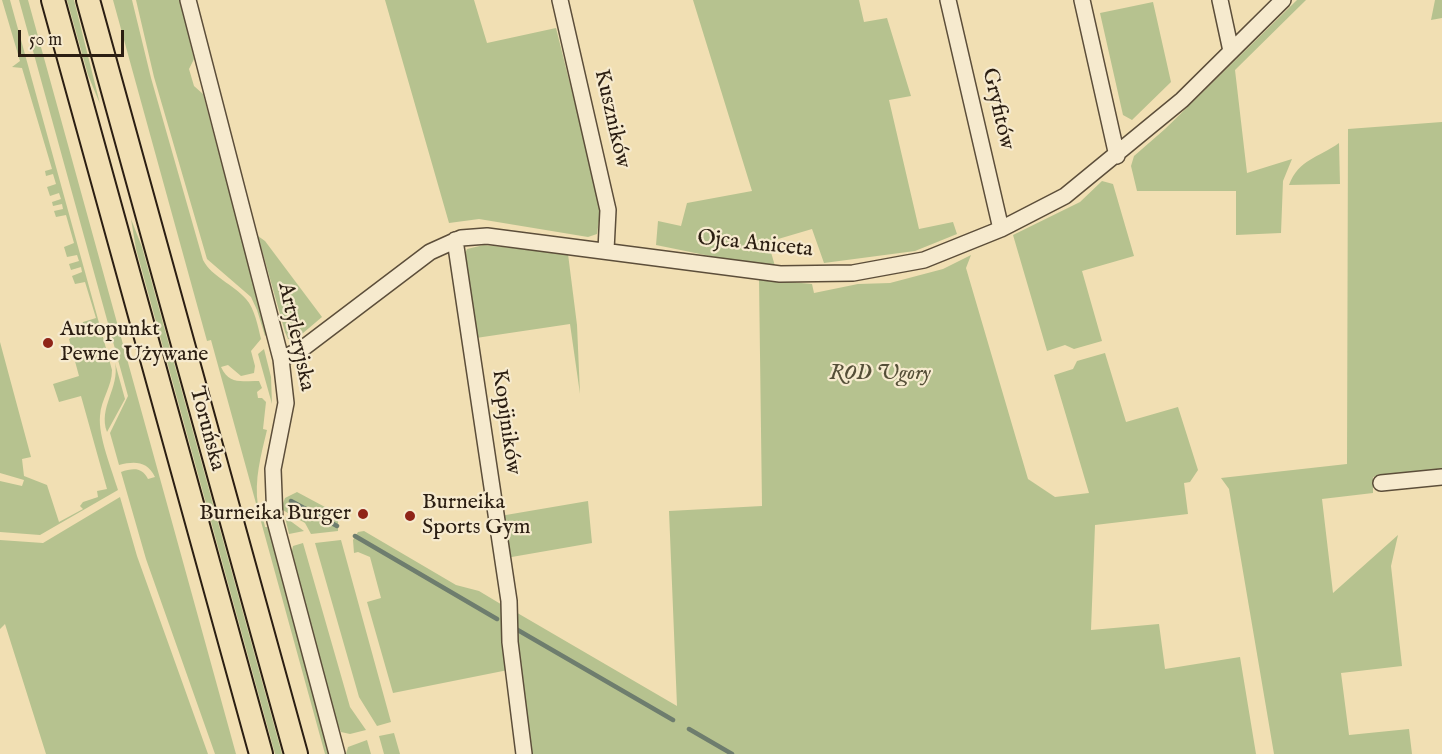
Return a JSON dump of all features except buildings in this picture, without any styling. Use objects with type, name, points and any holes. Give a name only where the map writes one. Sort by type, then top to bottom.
[{"type":"highway","name":"Toruńska","points":[[53,0],[261,754]]},
{"type":"highway","name":"Toruńska","points":[[88,0],[296,754]]},
{"type":"street","name":"Artyleryjska","points":[[188,0],[281,359],[286,403],[273,469],[274,514],[337,754]]},
{"type":"street","name":"Kuszników","points":[[560,0],[608,210],[606,250]]},
{"type":"street","name":"Gryfitów","points":[[948,0],[1001,229]]},
{"type":"street","points":[[1082,0],[1117,156]]},
{"type":"street","points":[[1220,0],[1231,51]]},
{"type":"street","name":"Ojca Aniceta","points":[[281,359],[302,349],[430,252],[455,240],[492,236],[780,274],[853,273],[924,260],[1001,229],[1065,196],[1117,156],[1182,100],[1283,0]]},
{"type":"street","name":"Kopijników","points":[[455,240],[509,601],[510,642],[524,754]]},
{"type":"street","points":[[1381,483],[1442,477]]},
{"type":"green space","points":[[2,0],[10,0],[112,370],[102,404],[100,424],[103,443],[118,490],[40,535],[0,532],[0,481],[22,486],[24,480],[0,473],[0,342],[31,457],[22,459],[24,476],[47,485],[59,522],[83,509],[80,506],[83,502],[98,497],[97,491],[107,489],[81,396],[59,402],[53,384],[79,376],[69,339],[79,332],[83,322],[96,318],[85,282],[75,284],[72,276],[82,272],[81,267],[71,270],[69,264],[79,261],[77,255],[67,257],[64,247],[74,243],[66,215],[56,217],[54,211],[63,209],[62,204],[53,206],[52,202],[61,199],[59,193],[50,196],[47,187],[56,184],[53,174],[46,176],[45,171],[52,169],[22,68],[12,67],[20,61]]},
{"type":"green space","points":[[19,0],[28,0],[236,754],[215,754],[146,559],[121,472],[140,470],[148,479],[155,477],[144,465],[130,463],[119,465],[110,433],[128,396]]},
{"type":"green space","points":[[67,0],[74,0],[100,104],[88,75]]},
{"type":"green space","points":[[113,0],[132,0],[151,78],[203,260],[212,271],[246,299],[256,318],[261,339],[251,351],[255,366],[254,373],[241,376],[228,365],[221,367],[233,380],[259,381],[262,388],[257,392],[258,398],[266,402],[263,429],[267,430],[258,477],[259,509],[265,527],[270,527],[332,754],[325,754],[211,340],[207,341]]},
{"type":"green space","points":[[136,0],[180,0],[194,59],[189,69],[194,86],[203,94],[267,334],[265,336],[251,297],[207,259],[154,77]]},
{"type":"green space","points":[[385,0],[474,0],[487,43],[556,28],[601,208],[597,234],[588,237],[479,219],[449,223]]},
{"type":"green space","points":[[693,0],[859,0],[864,22],[887,18],[911,96],[889,100],[919,229],[953,222],[957,234],[915,251],[824,263],[812,229],[768,242],[775,266],[759,266],[656,245],[658,221],[681,226],[687,203],[752,191]]},
{"type":"green space","points":[[1297,0],[1306,0],[1235,70],[1247,173],[1292,159],[1283,181],[1281,233],[1236,235],[1236,191],[1137,191],[1131,166],[1134,156],[1165,129]]},
{"type":"green space","points":[[1435,0],[1442,0],[1442,18],[1431,20]]},
{"type":"green space","points":[[1153,2],[1171,82],[1132,120],[1123,115],[1100,13]]},
{"type":"green space","points":[[1442,122],[1442,470],[1373,477],[1373,493],[1322,499],[1333,593],[1398,535],[1391,566],[1402,666],[1341,673],[1349,735],[1409,729],[1412,754],[1274,754],[1229,489],[1221,478],[1347,464],[1348,129]]},
{"type":"green space","points":[[1339,143],[1340,184],[1289,185],[1293,176],[1304,164]]},
{"type":"green space","points":[[1102,181],[1113,184],[1134,256],[1082,271],[1102,341],[1074,349],[1065,345],[1047,351],[1013,235],[1080,202]]},
{"type":"green space","points":[[131,219],[142,247],[282,754],[275,754],[136,249]]},
{"type":"green space","points":[[258,236],[265,241],[322,317],[296,339],[288,339],[285,332]]},
{"type":"green space","points":[[484,245],[568,254],[577,325],[580,394],[570,324],[476,338],[464,256],[467,249]]},
{"type":"green space","name":"ROD Ugory","points":[[971,255],[966,268],[1028,479],[1055,497],[1089,493],[1054,375],[1073,369],[1077,361],[1105,353],[1126,422],[1178,407],[1198,470],[1190,482],[1184,483],[1188,514],[1095,525],[1091,630],[1159,624],[1165,669],[1240,657],[1256,754],[529,754],[519,652],[515,649],[514,611],[677,706],[669,511],[762,506],[759,279],[812,284],[814,293],[858,284],[890,283],[943,269]]},
{"type":"green space","points":[[264,349],[271,377],[272,404],[258,354]]},
{"type":"green space","points":[[115,363],[125,399],[107,432],[105,414],[115,381]]},
{"type":"green space","points":[[297,492],[338,514],[338,531],[311,534],[305,523],[281,509],[285,498]]},
{"type":"green space","points":[[120,497],[137,556],[208,754],[46,754],[5,624],[0,629],[0,540],[43,543]]},
{"type":"green space","points":[[588,501],[592,543],[506,558],[500,516]]},
{"type":"green space","points":[[285,517],[304,531],[289,534]]},
{"type":"green space","points":[[364,531],[456,585],[479,591],[504,606],[508,670],[393,693],[367,602],[381,598],[370,557],[358,552],[354,553],[353,540],[358,532]]},
{"type":"green space","points":[[341,540],[391,722],[377,726],[359,697],[315,543]]},
{"type":"green space","points":[[303,543],[350,707],[366,730],[350,734],[341,732],[336,720],[291,555],[293,546]]},
{"type":"green space","points":[[394,733],[400,754],[384,754],[379,736]]},
{"type":"green space","points":[[367,740],[371,754],[346,754],[348,747]]},
{"type":"waterway","points":[[291,501],[337,526]]},
{"type":"waterway","points":[[355,536],[497,619]]},
{"type":"waterway","points":[[516,629],[673,720]]},
{"type":"waterway","points":[[689,729],[732,754]]},
{"type":"place","name":"Autopunkt Pewne Używane","points":[[48,343]]},
{"type":"place","name":"Burneika Burger","points":[[363,514]]},
{"type":"place","name":"Burneika Sports Gym","points":[[410,516]]}]
